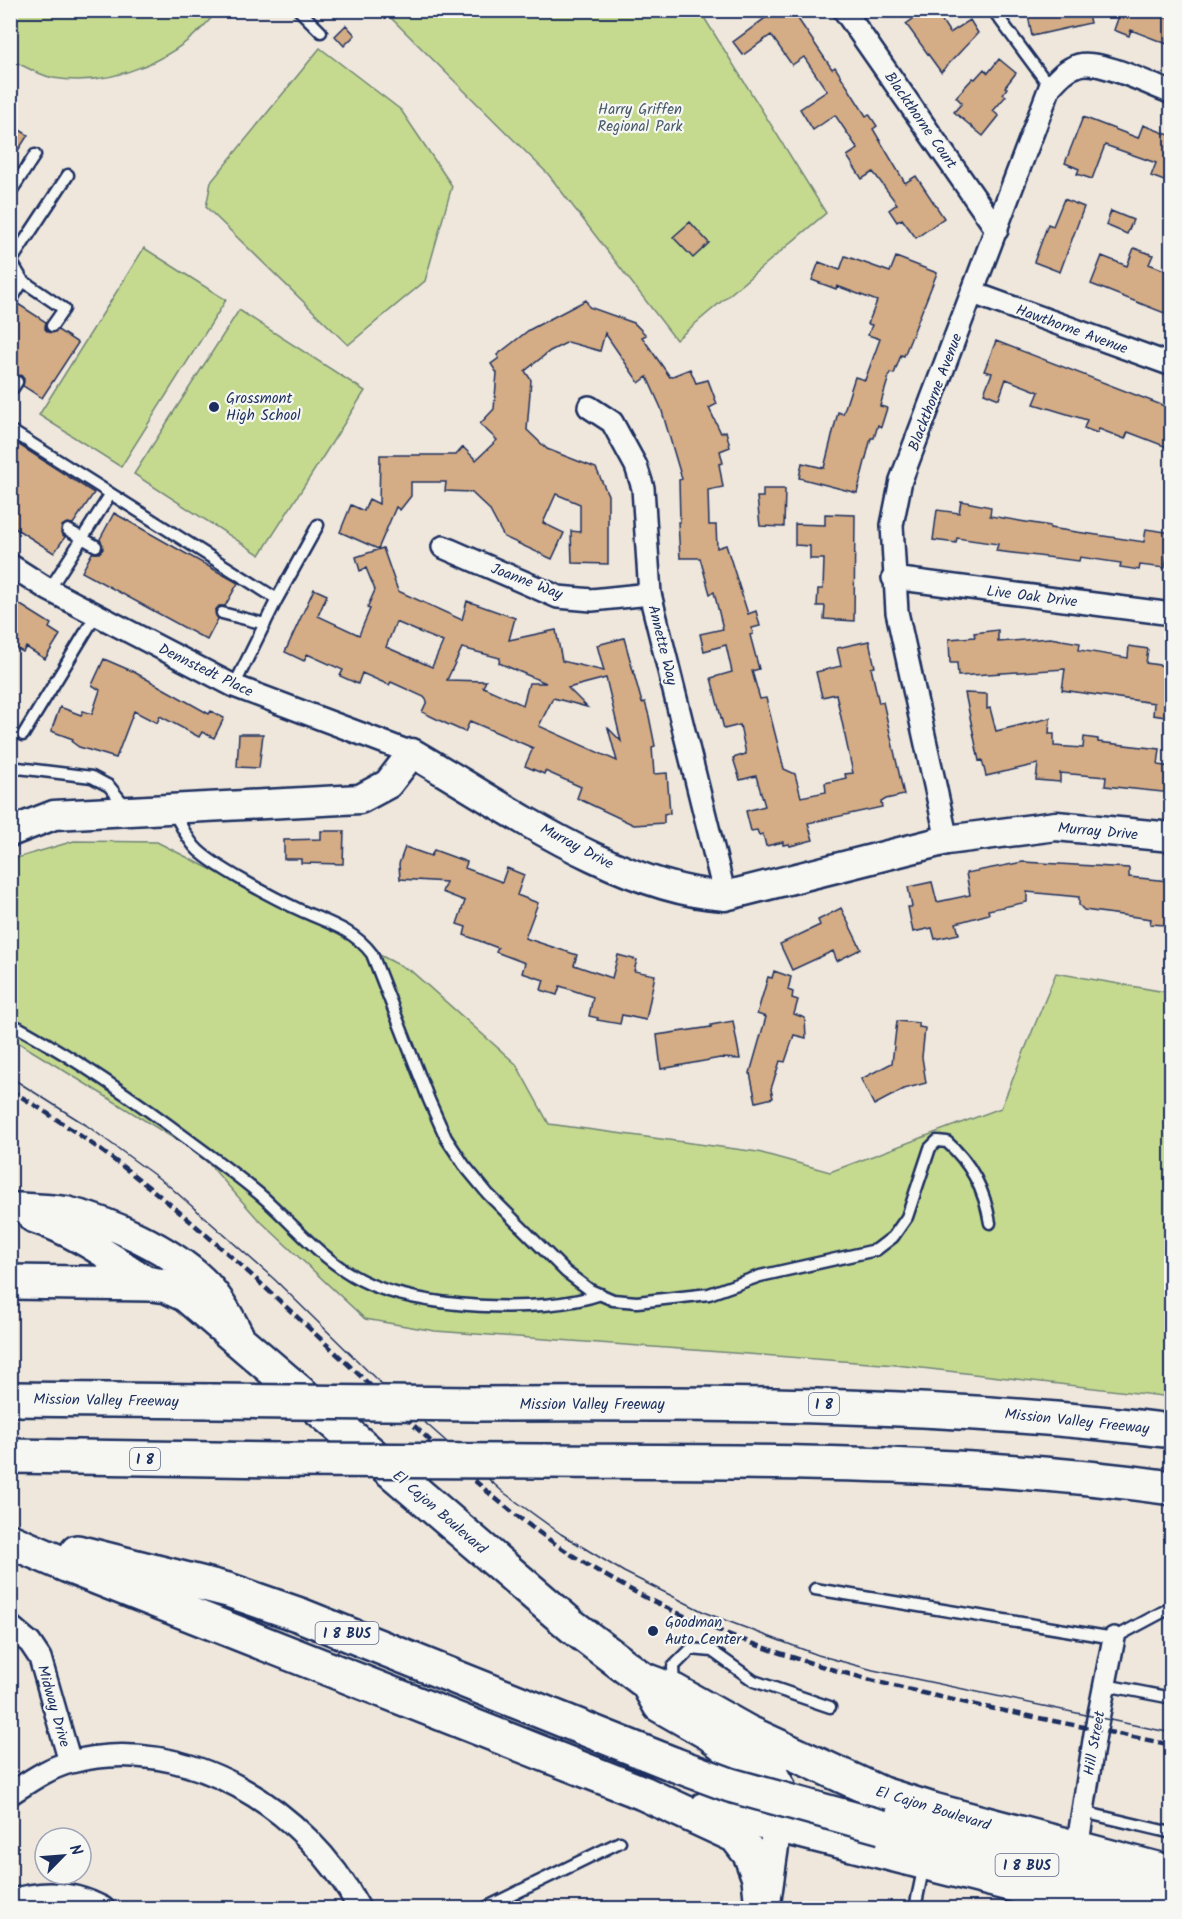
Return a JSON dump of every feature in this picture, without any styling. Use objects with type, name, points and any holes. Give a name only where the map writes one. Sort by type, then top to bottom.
[{"type":"main road","name":"I 8 BUS","points":[[10,1282],[151,1284]]},
{"type":"main road","name":"El Cajon Boulevard","points":[[151,1284],[167,1286],[186,1295],[572,1626],[642,1679],[674,1691],[747,1732],[882,1794],[933,1810],[1172,1874]]},
{"type":"main road","name":"Mission Valley Freeway","points":[[10,1399],[475,1404],[826,1404],[1005,1413],[1172,1431]]},
{"type":"main road","name":"I 8","points":[[10,1456],[279,1460],[822,1462],[963,1467],[1172,1488]]},
{"type":"main road","name":"I 8 BUS","points":[[10,1539],[150,1569],[290,1611],[730,1785],[1150,1896],[1172,1904]]},
{"type":"main road","points":[[10,1539],[73,1568],[644,1793],[736,1836],[750,1854],[759,1878],[764,1908]]},
{"type":"main road","points":[[747,1732],[778,1787],[777,1825]]},
{"type":"main road","points":[[644,1793],[924,1861],[1053,1902],[1104,1908]]},
{"type":"main road","points":[[777,1825],[808,1797],[882,1794]]},
{"type":"street","name":"Blackthorne Court","points":[[844,10],[998,230]]},
{"type":"street","name":"Blackthorne Avenue","points":[[947,840],[897,612],[893,578],[892,525],[901,480],[998,230],[1050,87],[1062,73],[1081,64],[1089,64],[1172,93]]},
{"type":"street","name":"Hawthorne Avenue","points":[[974,293],[1172,365]]},
{"type":"street","name":"Annette Way","points":[[589,407],[612,422],[636,466],[643,488],[650,594],[725,896]]},
{"type":"street","name":"Joanne Way","points":[[443,547],[558,597],[592,600],[650,594]]},
{"type":"street","name":"Dennstedt Place","points":[[10,565],[49,590],[234,686],[412,753]]},
{"type":"street","name":"Live Oak Drive","points":[[893,578],[1172,614]]},
{"type":"street","name":"Murray Drive","points":[[412,753],[593,858],[654,882],[702,895],[725,896],[947,840],[1056,826],[1172,837]]},
{"type":"street","points":[[10,832],[54,815],[360,799],[388,784],[412,753]]},
{"type":"street","name":"El Cajon Boulevard","points":[[10,1209],[51,1224],[97,1248],[151,1284]]},
{"type":"street","name":"El Cajon Boulevard","points":[[10,1209],[65,1211],[105,1223],[141,1240],[202,1280],[229,1315],[242,1342]]},
{"type":"street","name":"Midway Drive","points":[[10,1626],[30,1643],[40,1658],[70,1762]]},
{"type":"street","name":"Hill Street","points":[[1077,1849],[1114,1638]]},
{"type":"street","name":"El Cajon Boulevard","points":[[642,1679],[658,1707],[708,1736],[735,1757],[752,1778],[777,1825]]},
{"type":"street","points":[[10,1794],[42,1773],[70,1762],[106,1755],[143,1755],[189,1767],[225,1780],[274,1810],[310,1842],[336,1873],[359,1908]]},
{"type":"street","points":[[764,1908],[777,1825]]},
{"type":"street","points":[[10,1901],[29,1894],[55,1894],[84,1900],[103,1908]]},
{"type":"lane","points":[[299,10],[321,32]]},
{"type":"lane","points":[[993,10],[1050,87]]},
{"type":"lane","points":[[10,193],[35,155]]},
{"type":"lane","points":[[52,326],[64,309],[23,281],[11,260],[68,175]]},
{"type":"lane","points":[[10,302],[23,281]]},
{"type":"lane","points":[[10,430],[277,599]]},
{"type":"lane","points":[[49,590],[110,495]]},
{"type":"lane","points":[[234,686],[277,599],[318,525]]},
{"type":"lane","points":[[68,530],[96,546]]},
{"type":"lane","points":[[222,614],[265,624]]},
{"type":"lane","points":[[23,735],[96,615]]},
{"type":"lane","points":[[10,767],[92,777],[109,786],[129,810]]},
{"type":"lane","points":[[172,808],[195,848],[223,867],[299,910],[347,930],[364,944],[372,954],[446,1138],[464,1165],[544,1251],[578,1281],[601,1294],[613,1300],[637,1302],[709,1294],[760,1276],[876,1250],[893,1237],[907,1217],[930,1148],[938,1142],[946,1142],[967,1164],[987,1202],[990,1223]]},
{"type":"lane","points":[[10,1023],[53,1045],[107,1080],[264,1199],[337,1266],[381,1290],[431,1301],[474,1305],[555,1303],[587,1299],[601,1294]]},
{"type":"lane","points":[[815,1589],[1114,1638],[1172,1607]]},
{"type":"lane","points":[[674,1691],[673,1667],[691,1649],[712,1651],[754,1681],[830,1707]]},
{"type":"lane","points":[[1105,1685],[1172,1698]]},
{"type":"lane","points":[[1083,1812],[1172,1833]]},
{"type":"lane","points":[[485,1908],[620,1842]]},
{"type":"lane","points":[[915,1908],[924,1861]]},
{"type":"green space","points":[[10,11],[217,11],[185,43],[144,66],[122,74],[76,80],[48,77],[11,60]]},
{"type":"green space","name":"Harry Griffen Regional Park","points":[[384,11],[700,11],[826,213],[676,340],[548,174]]},
{"type":"green space","points":[[320,48],[401,110],[452,186],[425,281],[348,345],[206,207],[211,182]]},
{"type":"green space","points":[[144,248],[226,300],[121,467],[39,415]]},
{"type":"green space","points":[[239,310],[365,391],[260,555],[134,474]]},
{"type":"green space","points":[[74,841],[157,842],[411,971],[516,1064],[549,1124],[758,1152],[830,1172],[1001,1108],[1056,973],[1171,993],[1171,1397],[896,1365],[435,1331],[365,1319],[256,1217],[201,1155],[11,1038],[10,860]]},
{"type":"building","points":[[776,10],[792,10],[832,69],[835,67],[866,116],[869,114],[877,126],[873,129],[905,183],[916,176],[944,218],[916,238],[902,219],[897,222],[889,210],[897,204],[873,172],[862,179],[847,156],[858,149],[835,115],[813,130],[800,109],[827,91],[804,57],[792,65],[771,35],[743,55],[733,42]]},
{"type":"building","points":[[926,10],[935,10],[950,33],[970,20],[978,33],[941,72],[906,24]]},
{"type":"building","points":[[1027,10],[1087,10],[1090,23],[1032,36]]},
{"type":"building","points":[[1121,10],[1166,10],[1163,17],[1172,20],[1172,46],[1131,30],[1129,36],[1114,30]]},
{"type":"building","points":[[346,25],[355,35],[344,46],[335,36]]},
{"type":"building","points":[[999,59],[1016,73],[1005,87],[1007,88],[1003,94],[1006,96],[993,111],[999,116],[983,136],[954,112],[962,103],[956,97],[984,69],[988,73]]},
{"type":"building","points":[[1083,117],[1138,138],[1143,125],[1172,136],[1172,184],[1151,176],[1156,163],[1105,145],[1092,179],[1077,174],[1079,169],[1065,163]]},
{"type":"building","points":[[10,124],[28,135],[10,163]]},
{"type":"building","points":[[1064,199],[1084,207],[1060,272],[1034,262],[1048,224],[1053,226]]},
{"type":"building","points":[[1111,211],[1133,220],[1127,234],[1106,225]]},
{"type":"building","points":[[690,222],[709,243],[693,258],[673,237]]},
{"type":"building","points":[[1134,248],[1153,255],[1149,264],[1172,273],[1172,316],[1091,284],[1102,256],[1127,266]]},
{"type":"building","points":[[845,256],[890,272],[896,257],[937,273],[904,356],[901,355],[894,374],[890,373],[880,406],[887,408],[881,427],[878,425],[874,438],[871,438],[857,493],[799,478],[802,463],[824,468],[838,412],[843,414],[855,377],[865,380],[880,339],[868,335],[872,325],[868,324],[877,301],[837,286],[836,289],[812,280],[819,262],[840,270]]},
{"type":"building","points":[[586,300],[589,307],[634,323],[646,335],[642,337],[670,377],[690,369],[696,383],[708,380],[717,404],[709,408],[721,433],[726,431],[730,447],[720,451],[723,463],[719,464],[723,487],[708,490],[709,525],[716,525],[717,548],[726,545],[748,614],[756,611],[760,626],[752,628],[753,634],[750,635],[759,669],[752,671],[760,699],[766,698],[784,769],[795,774],[801,797],[826,792],[825,783],[846,778],[845,774],[853,773],[836,694],[822,697],[816,672],[841,666],[837,648],[869,641],[875,667],[871,668],[879,703],[883,702],[904,795],[886,799],[881,802],[882,807],[808,823],[813,840],[790,846],[789,844],[783,845],[783,842],[766,846],[763,834],[759,835],[757,830],[751,831],[746,811],[765,806],[756,776],[740,780],[733,758],[746,754],[740,725],[724,729],[711,678],[732,672],[726,645],[704,651],[700,634],[723,629],[714,592],[710,594],[700,558],[680,558],[679,480],[682,479],[661,408],[647,377],[639,383],[605,333],[600,351],[568,342],[550,351],[525,371],[531,380],[527,430],[547,449],[596,468],[608,495],[608,564],[572,563],[571,531],[580,532],[580,504],[556,494],[543,523],[564,533],[552,559],[504,537],[489,509],[471,492],[445,491],[446,482],[411,482],[411,496],[400,510],[396,507],[378,549],[340,532],[351,505],[364,511],[369,499],[379,504],[380,455],[456,455],[463,447],[476,460],[497,440],[480,424],[494,409],[497,373],[491,364],[499,358],[497,355],[529,330]]},
{"type":"building","points":[[18,304],[46,322],[45,329],[48,332],[58,330],[78,343],[42,398],[23,386],[24,379],[21,375],[10,378],[10,314]]},
{"type":"building","points":[[996,341],[1172,409],[1172,449],[1128,432],[1125,439],[1099,429],[1097,433],[1084,428],[1087,420],[1034,404],[1039,392],[1006,379],[999,399],[984,393],[992,373],[984,371]]},
{"type":"building","points":[[10,439],[94,493],[73,524],[67,523],[62,526],[61,533],[65,537],[54,553],[10,525]]},
{"type":"building","points":[[763,489],[785,489],[784,527],[760,526],[757,497],[763,497]]},
{"type":"building","points":[[961,501],[991,507],[990,516],[1050,526],[1050,528],[1144,542],[1146,529],[1172,533],[1172,549],[1168,549],[1165,568],[1140,565],[1139,570],[1120,567],[1121,563],[1080,557],[1079,561],[996,551],[998,544],[957,538],[956,543],[933,540],[937,510],[959,513]]},
{"type":"building","points":[[114,513],[238,583],[225,606],[219,606],[215,611],[218,619],[207,640],[82,572],[92,553],[99,553],[103,549],[100,539]]},
{"type":"building","points":[[825,514],[855,515],[854,621],[824,619],[825,606],[817,606],[818,589],[823,589],[824,559],[810,559],[810,546],[795,545],[795,524],[825,525]]},
{"type":"building","points":[[383,548],[398,591],[462,620],[467,601],[515,618],[509,640],[556,630],[562,661],[604,671],[597,645],[624,638],[642,703],[645,702],[649,716],[655,746],[652,747],[654,774],[667,773],[670,813],[664,814],[664,823],[634,825],[577,798],[581,787],[545,771],[544,774],[525,766],[533,748],[470,721],[465,732],[447,724],[422,712],[427,701],[424,697],[391,682],[389,685],[362,673],[358,684],[340,676],[343,670],[307,654],[304,661],[285,652],[314,589],[327,595],[318,616],[359,635],[375,590],[366,568],[360,571],[356,557]],"holes":[[[396,622],[443,642],[432,667],[386,647]],[[462,648],[500,658],[499,663],[546,683],[529,683],[523,705],[483,687],[486,681],[447,680]],[[606,678],[621,741],[608,728],[617,761],[539,726],[553,698],[587,707],[568,688]]]},
{"type":"building","points":[[19,604],[51,624],[49,628],[60,635],[45,659],[26,647],[23,652],[10,645],[10,618]]},
{"type":"building","points":[[998,630],[998,642],[1050,638],[1080,643],[1079,650],[1128,658],[1129,646],[1148,649],[1146,663],[1172,667],[1172,718],[1153,715],[1154,703],[1062,690],[1065,669],[958,676],[957,663],[950,663],[949,639],[975,637],[974,633]]},
{"type":"building","points":[[104,659],[134,672],[209,714],[211,711],[224,718],[214,738],[202,732],[199,737],[160,716],[157,723],[134,711],[116,758],[79,747],[72,742],[73,739],[51,731],[60,707],[81,715],[83,711],[92,714],[100,690],[92,685]]},
{"type":"building","points":[[965,693],[987,694],[987,709],[990,708],[996,731],[1050,718],[1049,734],[1054,734],[1054,746],[1083,748],[1084,737],[1098,739],[1098,742],[1160,749],[1158,765],[1172,767],[1172,793],[1105,786],[1106,777],[1060,773],[1060,782],[1036,780],[1038,764],[986,776],[982,760],[979,761]]},
{"type":"building","points":[[239,734],[263,734],[259,768],[237,767]]},
{"type":"building","points":[[321,831],[344,831],[343,864],[301,863],[301,859],[284,859],[284,840],[321,839]]},
{"type":"building","points":[[405,847],[431,856],[434,850],[467,862],[465,868],[502,882],[507,868],[524,875],[517,895],[538,903],[525,938],[577,955],[574,965],[612,978],[618,955],[637,960],[634,971],[655,975],[646,1020],[622,1015],[620,1024],[597,1020],[598,1018],[589,1016],[593,997],[560,986],[557,995],[541,990],[544,980],[522,973],[525,963],[496,952],[498,948],[464,935],[466,927],[457,924],[465,901],[442,892],[446,882],[400,879],[399,864]]},
{"type":"building","points":[[1023,862],[1129,868],[1129,877],[1169,881],[1165,925],[1150,924],[1151,919],[1084,910],[1079,905],[1079,897],[1027,892],[1027,902],[988,910],[989,914],[956,923],[959,934],[935,939],[932,928],[913,932],[908,907],[912,907],[908,887],[932,882],[937,902],[970,895],[966,873]]},
{"type":"building","points":[[841,908],[861,949],[837,961],[833,951],[792,970],[780,944],[820,925],[818,920]]},
{"type":"building","points":[[774,971],[791,977],[788,990],[793,992],[792,998],[798,1000],[794,1014],[805,1018],[806,1038],[794,1035],[785,1062],[780,1061],[771,1089],[773,1098],[756,1102],[750,1073],[766,1017],[757,1014],[768,977],[772,978]]},
{"type":"building","points":[[733,1021],[740,1059],[720,1058],[661,1069],[657,1035],[711,1027],[711,1025]]},
{"type":"building","points":[[897,1021],[919,1023],[919,1027],[925,1028],[922,1057],[926,1083],[904,1089],[874,1105],[861,1079],[892,1063]]},
{"type":"tram line","points":[[10,1077],[86,1125],[168,1185],[274,1279],[375,1378],[503,1492],[561,1534],[624,1572],[706,1613],[818,1655],[873,1670],[1172,1733]]},
{"type":"railway","points":[[10,1090],[114,1160],[211,1239],[494,1497],[557,1545],[628,1588],[701,1623],[776,1652],[854,1675],[932,1695],[1172,1745]]},
{"type":"place","name":"Grossmont High School","points":[[214,407]]},
{"type":"place","name":"Goodman Auto Center","points":[[653,1631]]}]
